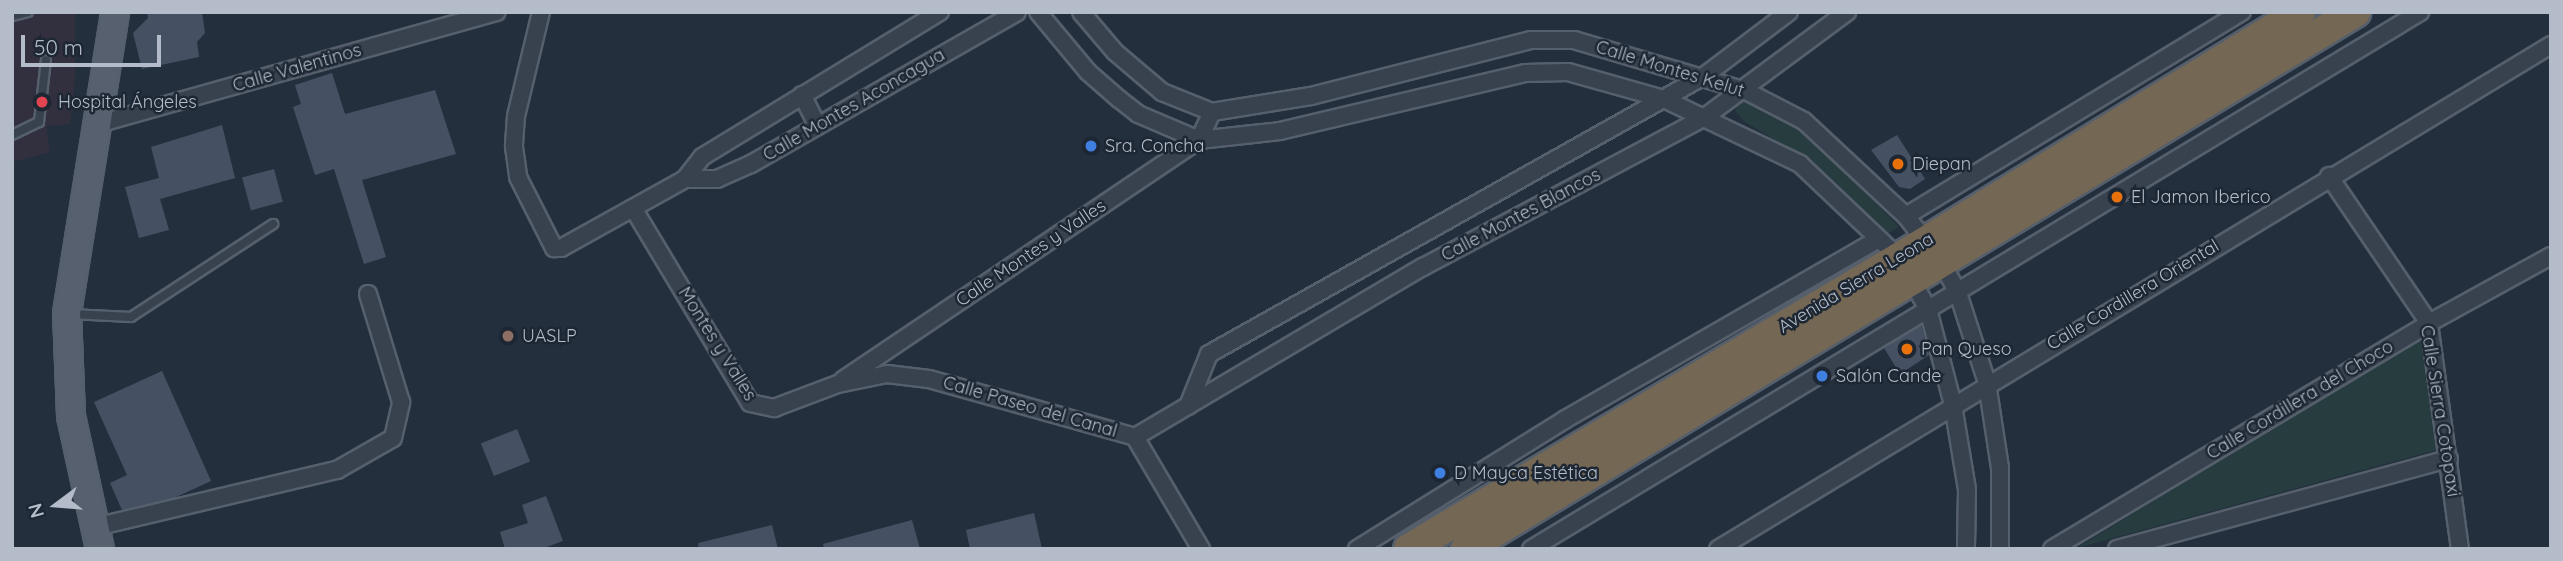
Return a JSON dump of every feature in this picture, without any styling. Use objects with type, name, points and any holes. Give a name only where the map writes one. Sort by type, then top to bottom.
[{"type":"highway","name":"Avenida Sierra Leona","points":[[1934,251],[2300,12]]},
{"type":"highway","name":"Avenida Sierra Leona","points":[[1466,549],[1897,258],[1934,251],[2355,12]]},
{"type":"highway","name":"Avenida Sierra Leona","points":[[1409,549],[1691,397]]},
{"type":"main road","points":[[98,538],[71,416],[67,313],[98,124],[111,17]]},
{"type":"street","name":"Calle Valentinos","points":[[98,124],[497,12]]},
{"type":"street","name":"Calle Montes Aconcagua","points":[[541,12],[516,116],[514,147],[518,177],[554,248],[685,179],[702,157],[940,12]]},
{"type":"street","name":"Calle Montes Aconcagua","points":[[685,179],[717,179],[751,164],[1017,12]]},
{"type":"street","name":"Calle Montes Kelut","points":[[1038,12],[1088,72],[1119,99],[1138,114],[1199,140],[1280,131],[1525,73],[1568,72],[1664,99],[1800,164],[1897,258],[1928,309],[1952,405],[1967,490],[1966,549]]},
{"type":"street","points":[[1081,12],[1115,52],[1162,92],[1212,112],[1199,140]]},
{"type":"street","name":"Calle Montes Blancos","points":[[1188,406],[1209,354],[1704,76],[1789,12]]},
{"type":"street","name":"Calle Montes Blancos","points":[[1135,437],[1423,267],[1705,117],[1746,91],[1847,12]]},
{"type":"street","name":"Avenida Sierra Leona","points":[[1906,216],[2242,12]]},
{"type":"street","points":[[1531,549],[2420,12]]},
{"type":"street","name":"Calle Montes Kelut","points":[[1212,112],[1311,96],[1531,40],[1574,40],[1704,76],[1746,91],[1804,121],[1906,216],[1934,251],[1958,293],[1987,383],[2000,468],[2000,549]]},
{"type":"street","name":"Calle Cordillera Oriental","points":[[1718,549],[2329,176],[2551,45]]},
{"type":"street","points":[[802,95],[817,124]]},
{"type":"street","name":"Calle Montes y Valles","points":[[838,384],[1199,140]]},
{"type":"street","name":"Calle Sierra Cotopaxi","points":[[2329,176],[2429,323],[2460,549]]},
{"type":"street","name":"Montes y Valles","points":[[633,208],[750,403],[774,408],[838,384]]},
{"type":"street","name":"Calle Cordillera del Choco","points":[[2052,549],[2429,323],[2551,256]]},
{"type":"street","name":"Avenida Sierra Leona","points":[[1357,549],[1564,420],[1897,258]]},
{"type":"street","points":[[98,538],[337,470],[393,438],[401,402],[368,294]]},
{"type":"street","name":"Calle Paseo del Canal","points":[[838,384],[887,374],[929,379],[1135,437],[1201,549]]},
{"type":"street","points":[[2117,549],[2449,459]]},
{"type":"lane","points":[[12,16],[28,12]]},
{"type":"lane","points":[[12,135],[39,122],[46,60]]},
{"type":"lane","points":[[67,313],[131,317],[273,223]]},
{"type":"shaded area","name":"Hospital Ángeles","points":[[12,12],[75,12],[75,79],[70,124],[46,126],[50,152],[12,162]]},
{"type":"green space","points":[[1740,99],[1753,99],[1785,119],[1837,163],[1899,227],[1882,237],[1800,155],[1745,122],[1735,111]]},
{"type":"green space","points":[[2424,335],[2440,449],[2077,548]]},
{"type":"building","points":[[147,12],[202,12],[205,33],[197,42],[199,57],[142,69],[133,33],[148,18]]},
{"type":"building","points":[[332,73],[345,114],[435,90],[456,154],[362,180],[386,257],[364,264],[334,169],[315,175],[293,107],[301,104],[295,85]]},
{"type":"building","points":[[222,125],[235,178],[160,199],[169,230],[139,238],[125,187],[159,178],[151,147]]},
{"type":"building","name":"Diepan","points":[[1897,135],[1925,179],[1910,189],[1899,187],[1871,150]]},
{"type":"building","points":[[274,169],[283,202],[251,210],[242,178]]},
{"type":"building","name":"Pan Queso","points":[[1921,325],[1929,355],[1900,374],[1884,348]]},
{"type":"building","points":[[162,371],[211,481],[174,498],[122,510],[110,483],[127,475],[94,402]]},
{"type":"building","points":[[517,429],[530,461],[494,476],[481,444]]},
{"type":"building","points":[[546,496],[563,541],[541,549],[505,549],[500,532],[528,523],[522,505]]},
{"type":"building","points":[[1034,513],[1042,549],[970,549],[966,530]]},
{"type":"building","points":[[912,520],[920,549],[824,549],[823,544]]},
{"type":"building","points":[[772,525],[778,549],[699,549],[698,543]]},
{"type":"place","name":"Hospital Ángeles","points":[[42,102]]},
{"type":"place","name":"Sra. Concha","points":[[1091,146]]},
{"type":"place","name":"Diepan","points":[[1898,164]]},
{"type":"place","name":"El Jamon Iberico","points":[[2117,197]]},
{"type":"place","name":"UASLP","points":[[508,336]]},
{"type":"place","name":"Pan Queso","points":[[1907,349]]},
{"type":"place","name":"Salón Cande","points":[[1822,376]]},
{"type":"place","name":"D Mayca Estética","points":[[1440,473]]}]
